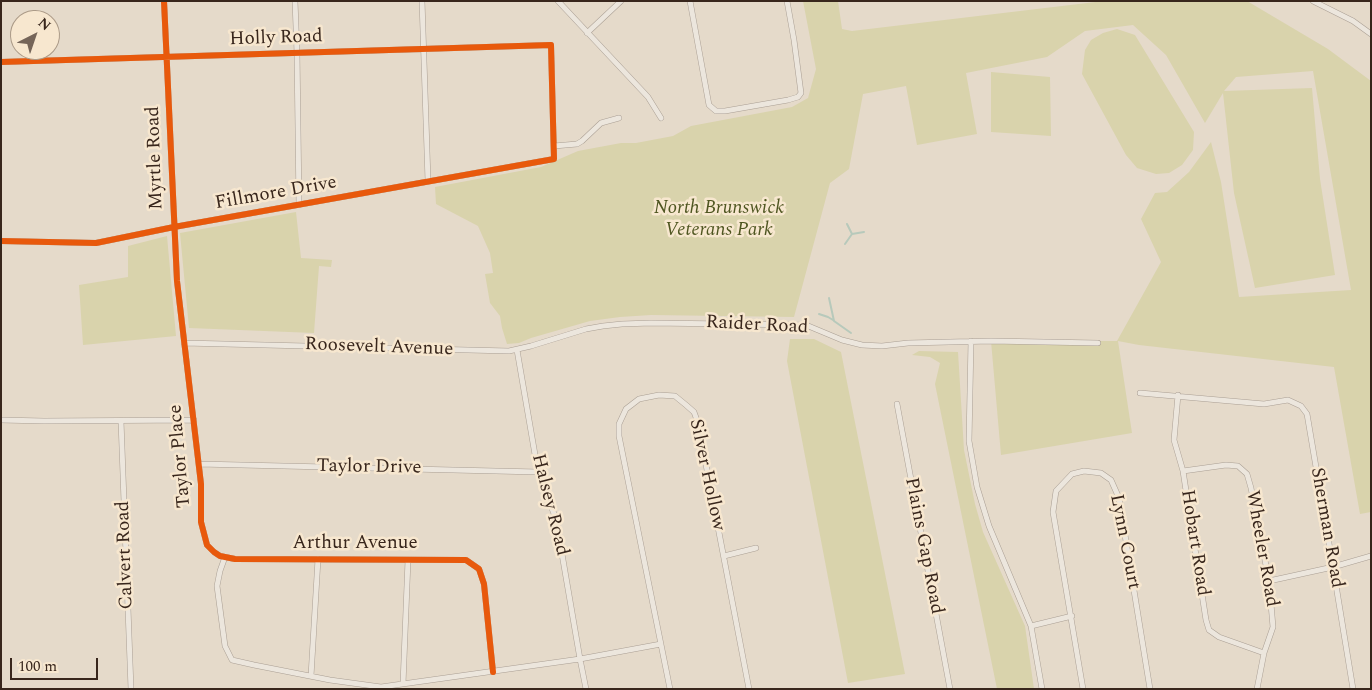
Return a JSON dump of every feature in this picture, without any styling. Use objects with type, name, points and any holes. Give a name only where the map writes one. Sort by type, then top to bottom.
[{"type":"street","name":"Myrtle Road","points":[[164,1],[177,280],[184,343]]},
{"type":"street","points":[[295,1],[299,205]]},
{"type":"street","points":[[422,1],[428,181]]},
{"type":"street","points":[[558,1],[648,97],[661,118]]},
{"type":"street","points":[[587,33],[621,1]]},
{"type":"street","points":[[690,1],[706,96],[709,105],[716,111],[788,100],[798,97],[801,93],[787,1]]},
{"type":"street","points":[[1313,1],[1353,21],[1371,34]]},
{"type":"street","name":"Holly Road","points":[[1,62],[551,45],[554,146]]},
{"type":"street","points":[[554,146],[577,144],[600,123],[619,118]]},
{"type":"street","name":"Fillmore Drive","points":[[1,241],[96,243],[174,227],[554,159],[554,146]]},
{"type":"street","name":"Raider Road","points":[[571,334],[603,326],[622,324],[794,324],[806,325],[842,340],[862,345],[882,346],[908,343],[970,341],[1098,343]]},
{"type":"street","name":"Roosevelt Avenue","points":[[184,343],[476,351],[517,350],[571,334]]},
{"type":"street","points":[[970,341],[969,441],[977,487],[989,526],[1031,626],[1042,689]]},
{"type":"street","name":"Taylor Place","points":[[184,343],[201,484],[201,522],[210,548],[220,556],[225,557]]},
{"type":"street","name":"Halsey Road","points":[[517,350],[538,472],[556,519],[586,689]]},
{"type":"street","name":"Sherman Road","points":[[1140,393],[1264,404],[1288,400],[1301,406],[1307,414],[1334,567],[1352,689]]},
{"type":"street","name":"Silver Hollow","points":[[670,689],[619,436],[619,424],[626,409],[639,399],[659,395],[675,396],[694,412],[698,423],[749,689]]},
{"type":"street","name":"Hobart Road","points":[[1178,396],[1174,440],[1183,471],[1209,630],[1219,637],[1264,653]]},
{"type":"street","name":"Plains Gap Road","points":[[896,404],[950,689]]},
{"type":"street","points":[[1,420],[194,420]]},
{"type":"street","name":"Calvert Road","points":[[121,421],[131,689]]},
{"type":"street","name":"Taylor Drive","points":[[199,464],[538,472]]},
{"type":"street","name":"Wheeler Road","points":[[1183,471],[1226,465],[1238,466],[1247,474],[1269,581],[1273,627],[1264,653],[1257,689]]},
{"type":"street","name":"Lynn Court","points":[[1083,689],[1053,512],[1056,491],[1072,474],[1084,471],[1101,473],[1111,480],[1119,498],[1150,689]]},
{"type":"street","points":[[724,556],[756,548]]},
{"type":"street","points":[[1269,581],[1334,567],[1371,556]]},
{"type":"street","points":[[225,557],[217,586],[225,646],[232,660],[358,686],[381,687],[493,672],[661,644]]},
{"type":"street","name":"Arthur Avenue","points":[[225,557],[235,559],[466,560],[479,569],[484,584],[493,672]]},
{"type":"street","points":[[311,676],[318,559]]},
{"type":"street","points":[[403,684],[408,560]]},
{"type":"street","points":[[1031,626],[1072,616]]},
{"type":"green space","name":"North Brunswick Veterans Park","points":[[803,1],[838,1],[842,29],[852,31],[1104,1],[1247,1],[1328,49],[1371,81],[1371,512],[1360,514],[1334,367],[1118,341],[1132,433],[1001,455],[991,341],[1117,341],[1161,262],[1141,219],[1155,193],[1167,192],[1189,172],[1211,142],[1221,182],[1239,297],[1351,290],[1313,71],[1236,77],[1224,91],[1312,88],[1320,179],[1335,275],[1255,288],[1234,193],[1223,93],[1205,123],[1166,55],[1133,25],[1085,31],[1047,57],[966,73],[977,134],[917,145],[906,86],[863,94],[849,169],[830,183],[794,317],[651,315],[620,317],[590,321],[519,343],[507,344],[500,316],[490,303],[485,274],[493,273],[490,253],[478,226],[436,204],[435,187],[541,167],[578,151],[673,136],[691,126],[792,107],[808,98],[816,69]]},
{"type":"green space","points":[[1117,29],[1135,35],[1194,132],[1193,150],[1182,165],[1169,173],[1156,174],[1137,168],[1126,155],[1082,74],[1085,50],[1091,40],[1103,33]]},
{"type":"green space","points":[[991,72],[1050,77],[1051,136],[991,132]]},
{"type":"green space","points":[[296,212],[301,258],[332,260],[331,267],[319,266],[314,333],[189,328],[180,233]]},
{"type":"green space","points":[[167,236],[176,336],[83,345],[79,285],[128,277],[128,246]]},
{"type":"green space","points":[[790,339],[814,339],[841,352],[905,674],[848,683],[787,361]]},
{"type":"green space","points":[[919,351],[958,352],[964,450],[975,504],[983,532],[1025,626],[1034,689],[997,689],[935,384],[940,363],[930,357],[912,355]]},
{"type":"waterway","points":[[847,224],[852,234]]},
{"type":"waterway","points":[[845,244],[852,234],[864,232]]},
{"type":"waterway","points":[[829,298],[834,321],[851,333]]},
{"type":"waterway","points":[[819,314],[833,320]]},
{"type":"cycle path","points":[[164,1],[177,281],[201,484],[201,522],[207,545],[220,556],[235,559],[466,560],[479,569],[484,584],[493,672]]},
{"type":"cycle path","points":[[1,62],[551,45],[554,159],[174,227],[96,243],[1,241]]}]
